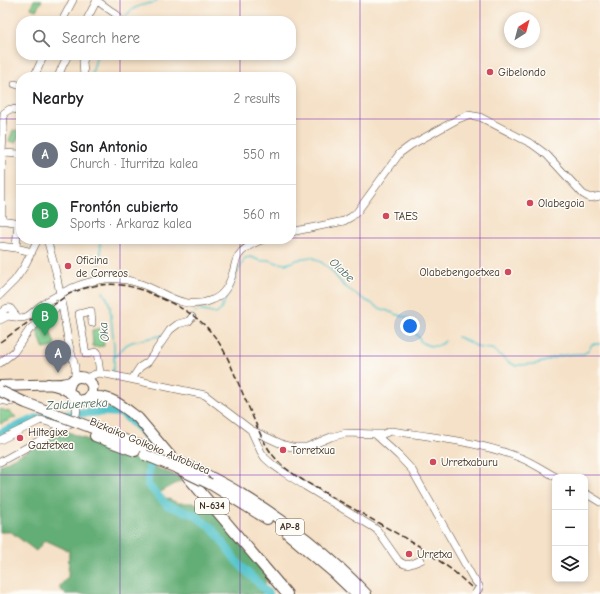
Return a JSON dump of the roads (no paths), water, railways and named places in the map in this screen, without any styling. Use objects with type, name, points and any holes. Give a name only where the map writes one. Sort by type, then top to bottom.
[{"type":"highway","name":"N-634","points":[[0,386],[48,384],[84,385],[94,397],[105,398],[126,409],[138,418],[287,594]]},
{"type":"highway","name":"Bizkaiko Golkoko Autobidea","points":[[0,391],[89,430],[203,473],[241,494],[278,518],[327,557],[351,578],[366,594]]},
{"type":"highway","name":"Bizkaiko Golkoko Autobidea","points":[[0,399],[21,409],[89,430]]},
{"type":"highway","name":"Bizkaiko Golkoko Autobidea","points":[[147,452],[210,484],[261,515],[281,529],[333,572],[356,594]]},
{"type":"street","points":[[65,16],[73,0]]},
{"type":"street","points":[[88,16],[96,0],[118,16]]},
{"type":"street","points":[[36,72],[42,60]]},
{"type":"street","points":[[60,72],[66,60]]},
{"type":"street","points":[[84,60],[84,72]]},
{"type":"street","points":[[16,110],[10,109],[4,113],[1,153],[1,220],[16,222]]},
{"type":"street","points":[[296,231],[344,221],[351,217],[357,212],[400,153],[410,145],[458,118],[468,115],[480,117],[532,144],[547,155],[583,194],[590,198],[600,196]]},
{"type":"street","points":[[1,153],[16,154]]},
{"type":"street","points":[[16,248],[17,244]]},
{"type":"street","points":[[0,296],[15,280],[24,267],[36,244]]},
{"type":"street","points":[[48,244],[56,272],[73,360],[84,385]]},
{"type":"street","points":[[0,320],[8,316],[26,317],[41,305],[76,286],[88,282],[109,279],[138,283],[185,303],[193,304],[208,302],[219,297],[228,283],[234,271],[238,255],[254,244]]},
{"type":"street","points":[[0,246],[32,252]]},
{"type":"street","points":[[0,363],[14,352],[30,329],[62,303]]},
{"type":"street","points":[[132,379],[140,367],[148,362],[170,330],[178,324],[189,321],[195,308],[193,304]]},
{"type":"street","points":[[0,314],[8,307],[17,317]]},
{"type":"street","points":[[0,462],[71,423],[76,414],[84,385],[97,352],[86,354],[79,314],[91,311],[92,323]]},
{"type":"street","points":[[84,385],[106,374],[205,395],[251,430],[284,445],[299,448],[307,447],[338,434],[383,434],[391,431],[448,438],[491,448],[523,459],[552,475]]},
{"type":"street","points":[[0,399],[11,402]]},
{"type":"street","points":[[0,440],[41,420],[64,427]]},
{"type":"street","points":[[251,430],[261,452],[269,461],[288,476],[377,530],[401,563],[408,565],[421,560]]},
{"type":"street","points":[[375,434],[412,470],[479,586],[476,592]]},
{"type":"street","points":[[588,495],[600,502]]},
{"type":"waterway","name":"Oka","points":[[126,16],[134,8],[154,3],[157,0]]},
{"type":"waterway","name":"Oka","points":[[92,72],[96,60]]},
{"type":"waterway","name":"Oka","points":[[96,275],[100,264],[100,244]]},
{"type":"waterway","name":"Olabe","points":[[195,312],[202,311],[216,314],[221,310],[245,258],[251,257],[261,261],[268,260],[286,264],[303,258],[312,257],[330,269],[344,286],[365,300],[377,307],[409,318],[415,333],[421,342],[427,345],[436,346],[445,341]]},
{"type":"waterway","name":"Oka","points":[[103,292],[110,307],[114,346],[114,366],[112,373]]},
{"type":"waterway","name":"Olabe","points":[[114,358],[126,345],[132,342],[163,335]]},
{"type":"waterway","name":"Olabe","points":[[457,337],[480,348],[492,349],[516,366],[537,364],[564,355],[584,354],[592,344],[600,344]]},
{"type":"waterway","name":"Oka","points":[[103,412],[105,403]]},
{"type":"waterway","name":"Zalduerreka","points":[[0,433],[37,418],[103,412],[122,413],[148,437],[153,446],[148,485],[168,506],[193,514],[213,529],[237,562],[269,594]]},
{"type":"railway","points":[[0,342],[69,294],[91,287],[112,284],[132,287],[143,290],[177,306],[198,319],[218,341],[224,351],[263,439],[269,450],[280,463],[306,482],[419,546],[452,570],[479,594]]},
{"type":"place","name":"Gibelondo","points":[[490,72]]},
{"type":"place","name":"Olabegoia","points":[[530,203]]},
{"type":"place","name":"TAES","points":[[386,216]]},
{"type":"place","name":"Oficina de Correos","points":[[68,266]]},
{"type":"place","name":"Olabebengoetxea","points":[[508,272]]},
{"type":"place","name":"Frontón cubierto","points":[[45,336]]},
{"type":"place","name":"San Antonio","points":[[58,373]]},
{"type":"place","name":"Hiltegixe Gaztetxea","points":[[20,438]]},
{"type":"place","name":"Torretxua","points":[[283,450]]},
{"type":"place","name":"Urretxaburu","points":[[433,462]]},
{"type":"place","name":"Urretxa","points":[[409,554]]}]
